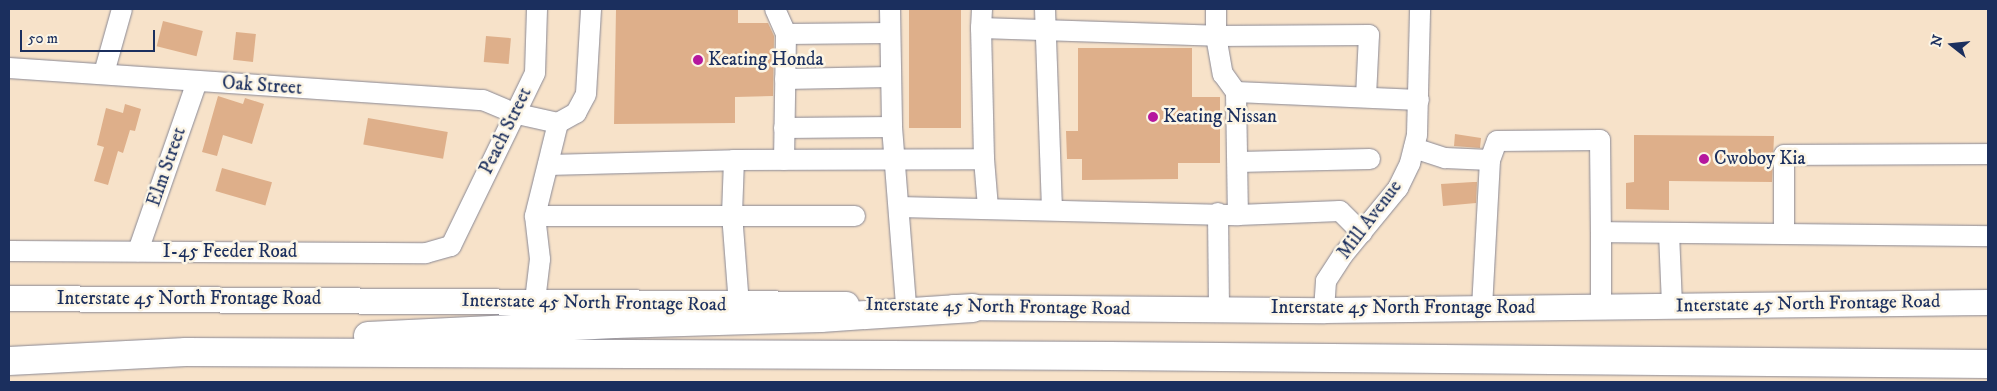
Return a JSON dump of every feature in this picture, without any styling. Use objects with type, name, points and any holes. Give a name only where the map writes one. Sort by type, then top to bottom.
[{"type":"highway","points":[[9,361],[186,352],[437,332],[821,318],[973,308]]},
{"type":"highway","points":[[186,352],[1110,356],[1988,364]]},
{"type":"main road","name":"Interstate 45 North Frontage Road","points":[[9,298],[535,301],[739,305],[906,304],[973,308],[1324,310],[1988,302]]},
{"type":"street","points":[[104,73],[122,9]]},
{"type":"street","name":"Peach Street","points":[[451,246],[514,112],[535,73],[537,9]]},
{"type":"street","points":[[535,301],[540,259],[535,216],[558,124],[576,114],[586,94],[591,9]]},
{"type":"street","points":[[775,9],[786,34],[784,160]]},
{"type":"street","points":[[890,9],[892,127],[906,304]]},
{"type":"street","points":[[1045,9],[1044,29],[1052,210]]},
{"type":"street","points":[[1216,9],[1216,36],[1223,74],[1236,92],[1238,215]]},
{"type":"street","name":"Mill Avenue","points":[[1324,310],[1326,281],[1398,188],[1414,148],[1419,100],[1420,9]]},
{"type":"street","points":[[988,208],[984,159],[982,18],[1044,29],[1216,36],[1369,35],[1366,96]]},
{"type":"street","points":[[786,34],[890,33]]},
{"type":"street","name":"Oak Street","points":[[9,68],[483,100],[514,112],[558,124]]},
{"type":"street","points":[[785,79],[891,77]]},
{"type":"street","name":"Elm Street","points":[[138,251],[197,82]]},
{"type":"street","points":[[1236,92],[1366,96],[1419,100]]},
{"type":"street","points":[[784,128],[892,127]]},
{"type":"street","points":[[1482,308],[1490,160],[1497,141],[1600,140],[1601,307]]},
{"type":"street","points":[[1414,148],[1445,158],[1490,160]]},
{"type":"street","points":[[1784,234],[1784,155],[1988,154]]},
{"type":"street","points":[[548,165],[734,160],[984,159]]},
{"type":"street","points":[[1238,162],[1370,159]]},
{"type":"street","points":[[734,160],[732,214],[739,305]]},
{"type":"street","points":[[899,207],[1218,213],[1238,215],[1340,211],[1362,233]]},
{"type":"street","points":[[1218,213],[1219,309]]},
{"type":"street","points":[[535,216],[732,214],[855,216]]},
{"type":"street","points":[[1601,232],[1988,236]]},
{"type":"street","points":[[1670,232],[1672,306]]},
{"type":"street","name":"I-45 Feeder Road","points":[[9,251],[426,253],[451,246]]},
{"type":"building","name":"Keating Honda","points":[[616,9],[738,9],[738,23],[768,23],[774,36],[773,96],[735,97],[735,123],[614,124]]},
{"type":"building","points":[[909,9],[961,9],[961,128],[909,128]]},
{"type":"building","points":[[163,21],[203,31],[196,56],[157,46]]},
{"type":"building","points":[[236,32],[256,34],[253,62],[233,60]]},
{"type":"building","points":[[486,36],[511,38],[509,64],[484,62]]},
{"type":"building","name":"Keating Nissan","points":[[1078,48],[1192,48],[1192,97],[1220,97],[1220,163],[1178,163],[1178,179],[1082,180],[1082,159],[1067,159],[1066,131],[1078,131]]},
{"type":"building","points":[[218,96],[243,104],[245,98],[264,104],[252,144],[223,135],[217,156],[202,152]]},
{"type":"building","points":[[125,104],[141,109],[135,131],[130,130],[123,153],[118,151],[108,185],[94,181],[104,147],[97,145],[106,108],[123,113]]},
{"type":"building","points":[[368,118],[448,132],[443,159],[363,145]]},
{"type":"building","points":[[1455,134],[1481,138],[1480,148],[1454,146]]},
{"type":"building","name":"Cwoboy Kia","points":[[1634,135],[1774,136],[1772,182],[1669,181],[1669,210],[1626,209],[1626,183],[1634,182]]},
{"type":"building","points":[[222,168],[272,182],[265,205],[215,191]]},
{"type":"building","points":[[1477,182],[1476,203],[1443,206],[1441,184]]},
{"type":"place","name":"Keating Honda","points":[[698,60]]},
{"type":"place","name":"Keating Nissan","points":[[1153,117]]},
{"type":"place","name":"Cwoboy Kia","points":[[1704,159]]}]
